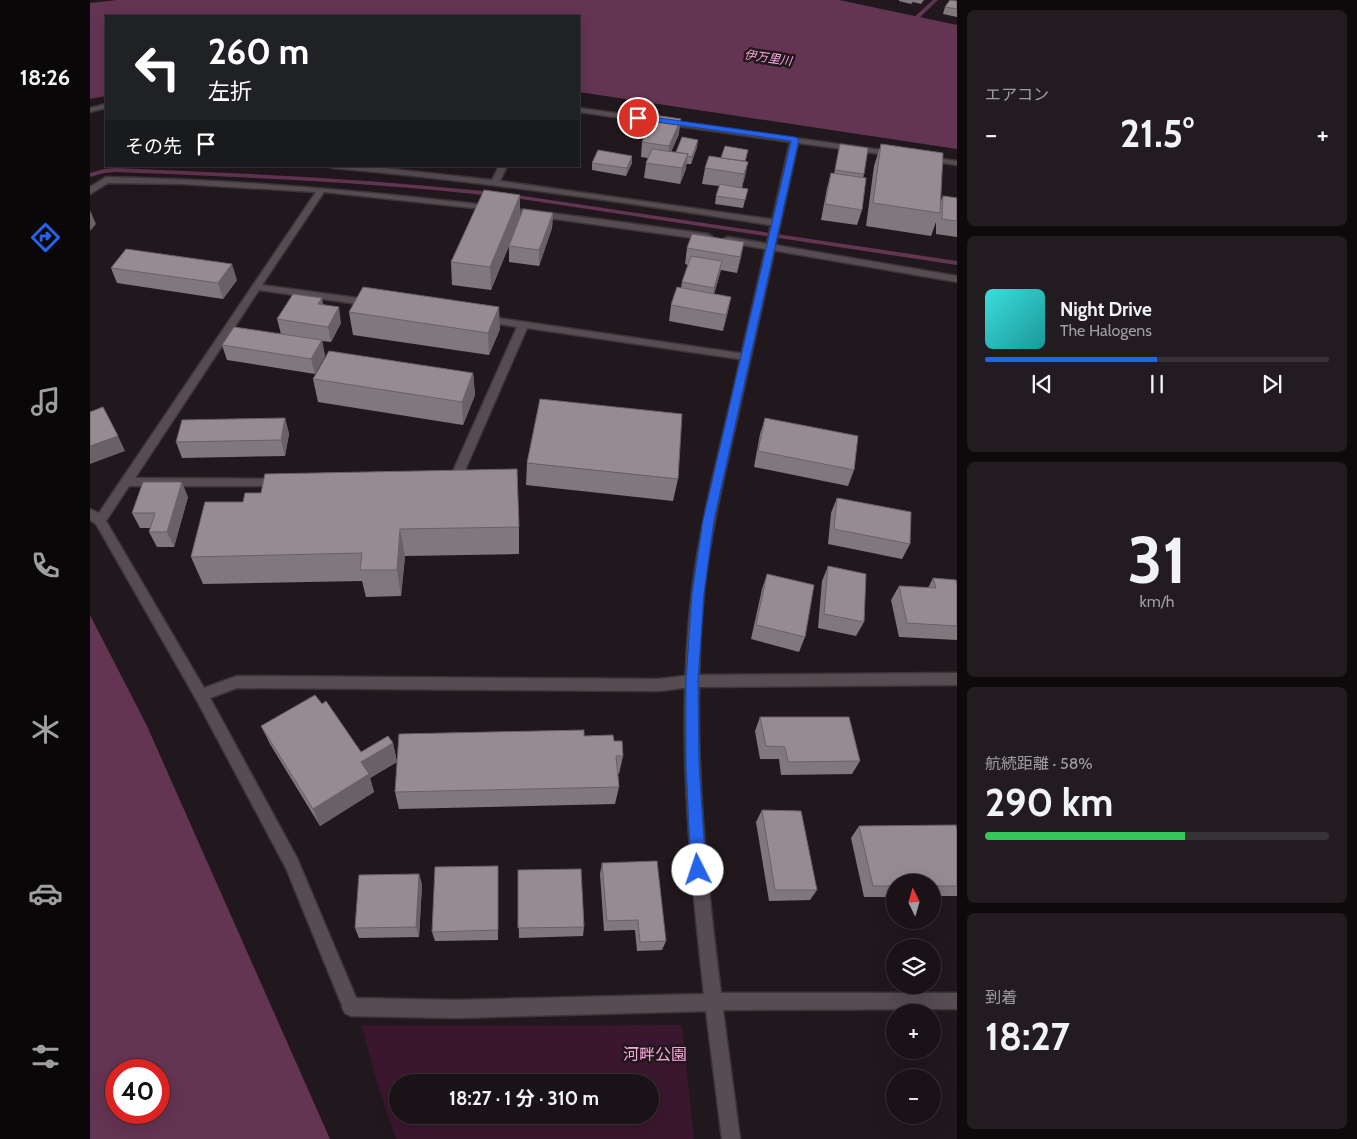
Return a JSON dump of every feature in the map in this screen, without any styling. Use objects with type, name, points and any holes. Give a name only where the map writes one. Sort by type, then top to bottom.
[{"type":"street","points":[[90,110],[105,106]]},
{"type":"street","points":[[580,110],[909,156]]},
{"type":"street","points":[[731,1139],[698,870],[692,765],[692,681],[698,593],[709,520],[795,139]]},
{"type":"street","points":[[919,157],[957,163]]},
{"type":"street","points":[[344,167],[495,182],[776,223]]},
{"type":"street","points":[[495,182],[502,167]]},
{"type":"street","points":[[90,191],[106,180],[294,187],[420,198],[532,211],[771,246],[957,279]]},
{"type":"street","points":[[321,190],[125,482],[95,517],[201,695],[292,863],[351,1007],[466,1008],[714,1002],[957,1001]]},
{"type":"street","points":[[256,287],[380,304]]},
{"type":"street","points":[[476,318],[746,357]]},
{"type":"street","points":[[443,484],[452,484],[524,325]]},
{"type":"street","points":[[125,482],[294,483]]},
{"type":"street","points":[[201,695],[237,682],[659,685],[692,681],[957,679]]},
{"type":"green space","name":"河畔公園","points":[[682,1025],[694,1139],[396,1139],[391,1124],[659,1124],[659,1074],[389,1074],[389,1118],[377,1083],[362,1026]]},
{"type":"water","name":"伊万里川","points":[[117,0],[839,0],[957,25],[957,149],[580,92],[580,15],[105,15],[105,96],[90,99],[90,3]]},
{"type":"water","points":[[90,615],[147,726],[330,1139],[90,1139]]},
{"type":"building","points":[[950,0],[957,1],[957,9],[945,7]]},
{"type":"building","points":[[654,115],[681,119],[669,146],[642,142]]},
{"type":"building","points":[[682,137],[698,140],[692,157],[687,156],[688,154],[676,152]]},
{"type":"building","points":[[840,144],[868,148],[864,174],[835,170]]},
{"type":"building","points":[[881,144],[943,153],[940,213],[873,203]]},
{"type":"building","points":[[725,146],[748,150],[745,161],[721,158]]},
{"type":"building","points":[[652,149],[688,154],[682,168],[646,163]]},
{"type":"building","points":[[598,150],[632,156],[627,168],[592,163]]},
{"type":"building","points":[[709,156],[748,162],[744,174],[705,168]]},
{"type":"building","points":[[831,173],[866,178],[862,210],[825,204]]},
{"type":"building","points":[[720,184],[748,189],[745,200],[716,196]]},
{"type":"building","points":[[484,190],[520,195],[490,267],[451,262]]},
{"type":"building","points":[[943,196],[957,198],[957,221],[942,219]]},
{"type":"building","points":[[523,209],[553,213],[539,250],[509,246]]},
{"type":"building","points":[[692,234],[744,242],[740,257],[687,248]]},
{"type":"building","points":[[126,249],[232,264],[218,283],[111,268]]},
{"type":"building","points":[[691,256],[722,261],[714,288],[682,282]]},
{"type":"building","points":[[363,287],[499,307],[488,333],[349,312]]},
{"type":"building","points":[[677,287],[731,297],[726,315],[671,305]]},
{"type":"building","points":[[293,294],[322,298],[318,304],[339,307],[328,327],[277,319]]},
{"type":"building","points":[[234,327],[322,340],[311,359],[222,345]]},
{"type":"building","points":[[329,351],[473,373],[462,402],[313,379]]},
{"type":"building","points":[[540,399],[682,414],[678,479],[527,463]]},
{"type":"building","points":[[103,407],[118,436],[90,446],[90,412]]},
{"type":"building","points":[[285,418],[281,440],[176,442],[182,420]]},
{"type":"building","points":[[765,418],[858,436],[854,470],[758,451]]},
{"type":"building","points":[[517,469],[519,527],[400,529],[397,570],[360,570],[362,553],[191,557],[205,502],[243,502],[245,493],[261,493],[265,474]]},
{"type":"building","points":[[143,482],[182,482],[167,532],[149,532],[155,513],[132,513]]},
{"type":"building","points":[[837,498],[911,512],[910,544],[834,529]]},
{"type":"building","points":[[828,566],[866,574],[864,622],[824,614]]},
{"type":"building","points":[[767,574],[814,585],[805,637],[756,625]]},
{"type":"building","points":[[933,578],[956,580],[957,626],[907,623],[899,586],[936,588]]},
{"type":"building","points":[[315,695],[322,704],[326,701],[361,752],[388,736],[393,743],[361,762],[369,774],[313,809],[261,726]]},
{"type":"building","points":[[760,717],[849,717],[860,761],[788,762],[785,747],[766,746]]},
{"type":"building","points":[[584,730],[584,736],[613,735],[614,741],[622,741],[623,756],[616,756],[619,787],[395,792],[399,734]]},
{"type":"building","points":[[762,810],[801,811],[817,890],[775,890]]},
{"type":"building","points":[[956,825],[957,886],[941,886],[941,874],[886,874],[886,886],[873,886],[859,826]]},
{"type":"building","points":[[657,861],[666,941],[640,942],[638,920],[607,921],[602,863]]},
{"type":"building","points":[[498,866],[498,930],[432,932],[435,867]]},
{"type":"building","points":[[581,869],[584,927],[518,928],[518,870]]},
{"type":"building","points":[[419,874],[416,927],[355,928],[359,875]]},
{"type":"waterway","points":[[914,20],[936,0]]},
{"type":"waterway","points":[[90,175],[115,170],[258,176],[352,181],[494,194]]},
{"type":"waterway","points":[[510,196],[957,263]]},
{"type":"route","points":[[638,118],[795,139],[709,520],[698,593],[692,681],[692,765],[698,870]]}]
